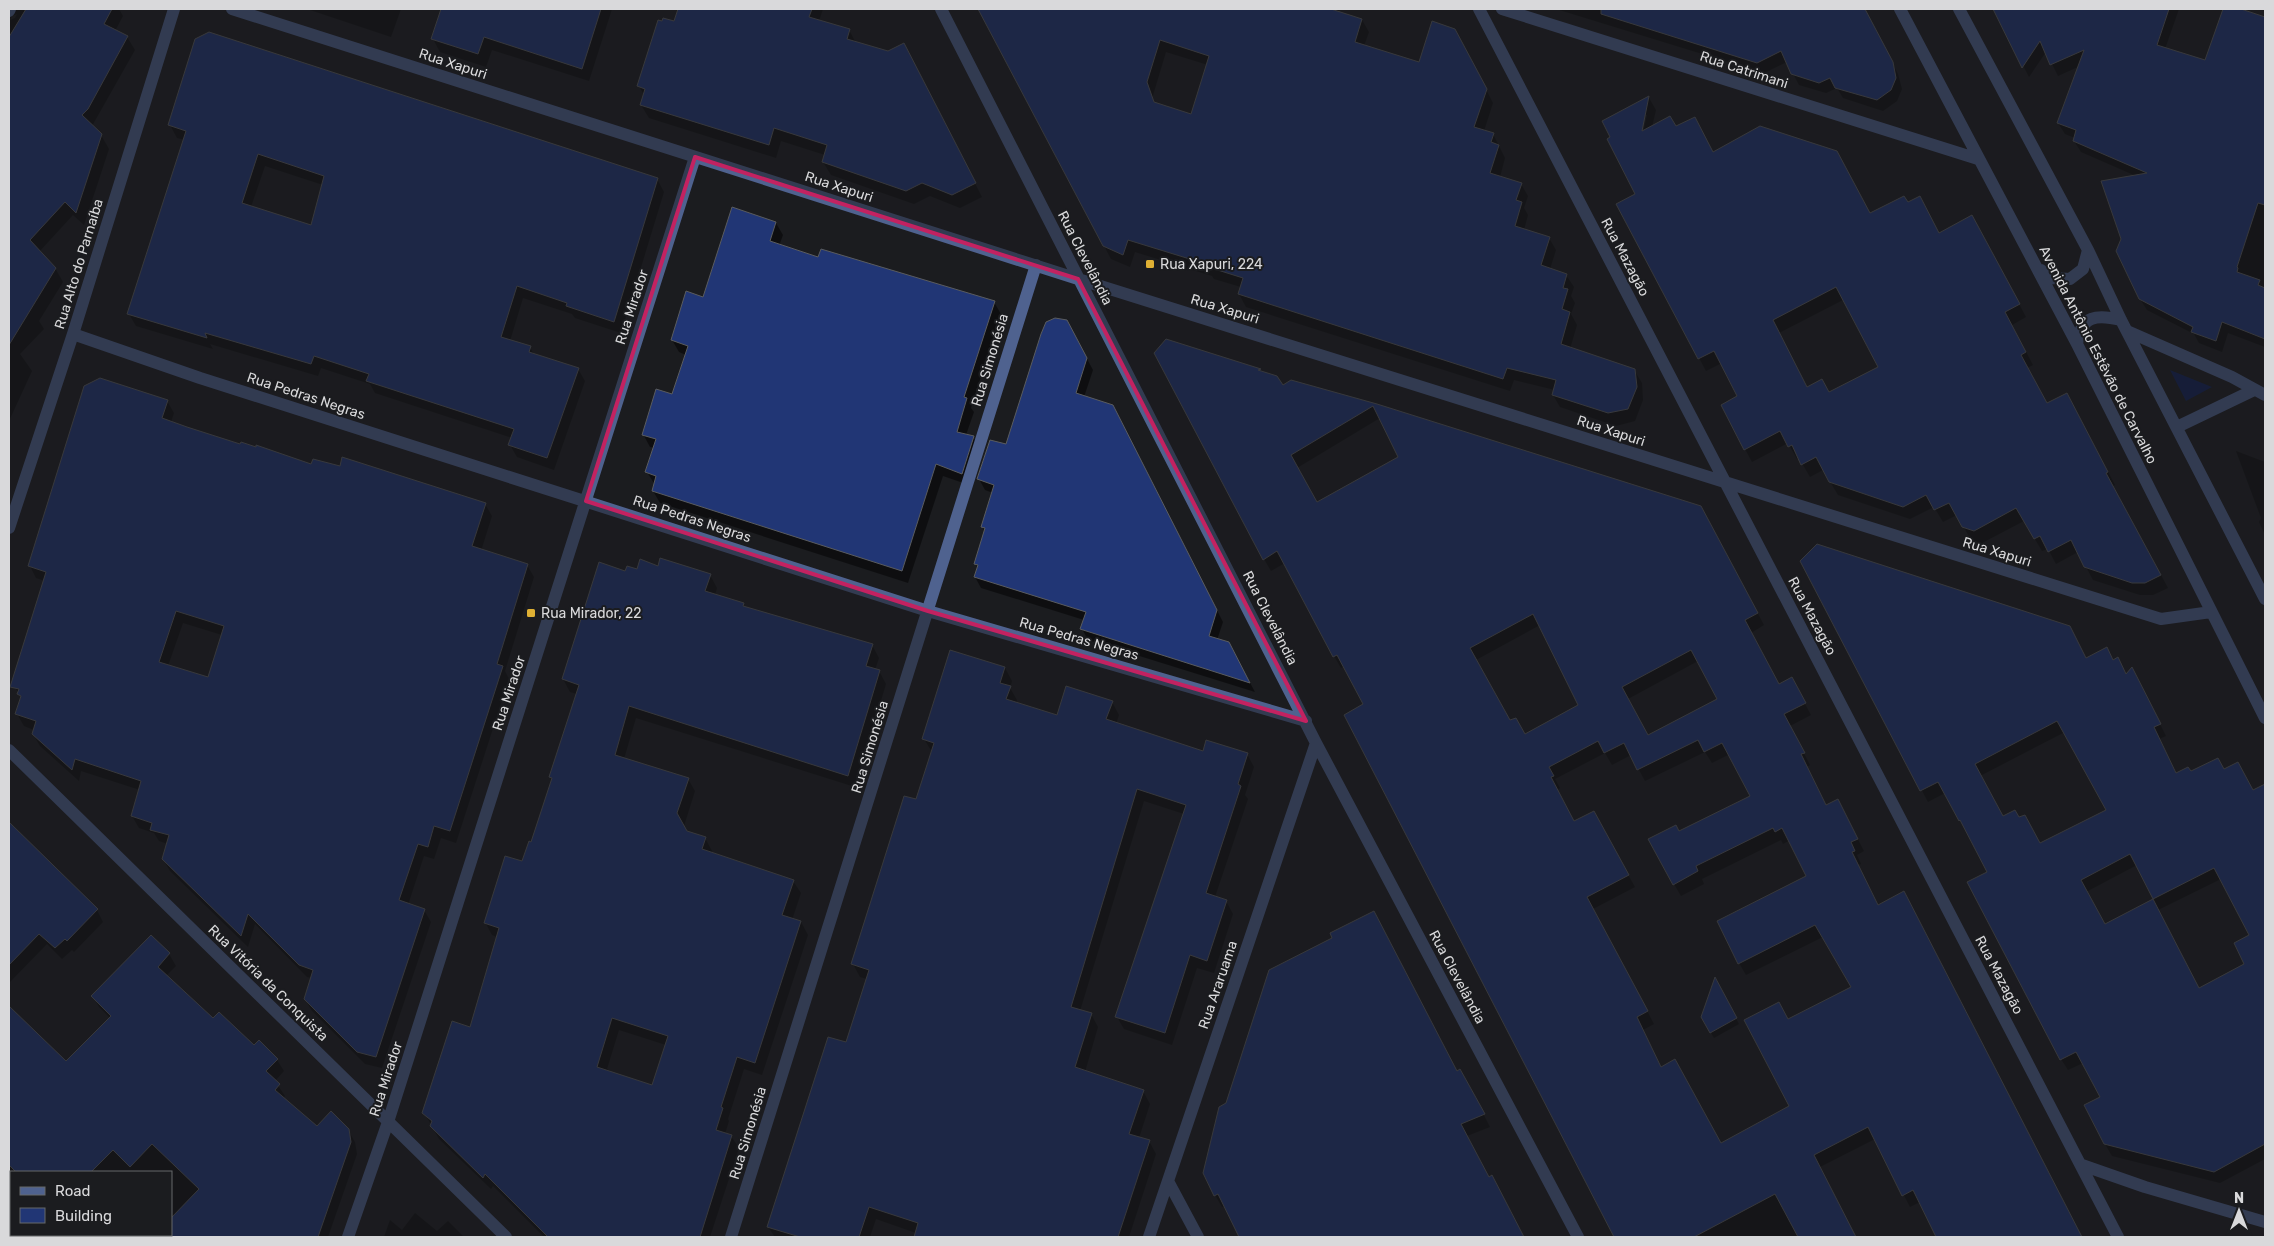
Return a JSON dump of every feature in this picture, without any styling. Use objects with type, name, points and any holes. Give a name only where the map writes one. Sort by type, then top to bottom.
[{"type":"street","name":"Rua Alto do Parnaíba","points":[[9,528],[73,334],[174,9]]},
{"type":"street","name":"Rua Xapuri","points":[[232,9],[1078,279],[2161,619],[2211,612]]},
{"type":"street","name":"Rua Clevelândia","points":[[941,9],[1316,743],[1578,1237]]},
{"type":"street","name":"Rua Mazagão","points":[[1479,9],[2118,1237]]},
{"type":"street","name":"Rua Catrimani","points":[[1502,9],[1978,160]]},
{"type":"street","name":"Avenida Antônio Estêvão de Carvalho","points":[[1900,9],[1978,160],[2037,266],[2265,718]]},
{"type":"street","points":[[1959,9],[2088,250],[2124,326],[2265,599]]},
{"type":"street","name":"Rua Mirador","points":[[348,1237],[388,1122],[695,157]]},
{"type":"street","points":[[2037,266],[2052,278],[2070,279],[2083,269],[2088,250]]},
{"type":"street","name":"Rua Simonésia","points":[[731,1237],[1036,265]]},
{"type":"street","points":[[2077,344],[2079,332],[2089,319],[2104,316],[2232,377],[2260,393]]},
{"type":"street","name":"Rua Pedras Negras","points":[[73,334],[200,378],[928,611],[1306,722]]},
{"type":"street","points":[[2177,427],[2260,393]]},
{"type":"street","name":"Rua Araruama","points":[[1149,1237],[1316,743]]},
{"type":"street","name":"Rua Vitória da Conquista","points":[[9,750],[506,1237]]},
{"type":"street","points":[[2082,1166],[2145,1187],[2265,1222]]},
{"type":"street","points":[[1168,1181],[1198,1237]]},
{"type":"highlighted area","points":[[695,157],[1078,279],[1306,721],[928,611],[586,501]]},
{"type":"shaded area","points":[[2170,370],[2212,387],[2186,401]]},
{"type":"building","points":[[26,9],[112,9],[104,24],[128,36],[88,109],[82,115],[102,134],[76,213],[65,202],[30,240],[56,268],[9,345],[9,37]]},
{"type":"building","points":[[441,9],[601,9],[582,69],[484,37],[478,54],[431,39]]},
{"type":"building","points":[[678,9],[812,9],[809,17],[850,29],[847,39],[888,51],[904,43],[976,183],[952,195],[922,183],[906,191],[822,162],[827,145],[774,128],[769,145],[640,105],[645,89],[637,86],[658,20],[662,21],[663,18],[674,21]]},
{"type":"building","points":[[978,9],[1331,9],[1362,19],[1355,42],[1419,62],[1432,21],[1455,29],[1487,89],[1474,127],[1494,133],[1491,142],[1499,145],[1490,173],[1522,183],[1516,200],[1522,202],[1515,226],[1550,237],[1541,265],[1567,274],[1563,288],[1568,289],[1562,309],[1570,312],[1561,344],[1635,369],[1637,387],[1628,409],[1608,413],[1552,395],[1556,380],[1507,368],[1503,379],[1238,294],[1243,278],[1205,266],[1206,264],[1128,240],[1123,255],[1103,246]],"holes":[[[1160,40],[1209,56],[1191,114],[1154,102],[1147,82]]]},
{"type":"building","points":[[1601,9],[1865,9],[1893,62],[1896,78],[1891,90],[1877,100],[1835,88],[1830,78],[1819,83],[1791,74],[1781,51],[1757,63],[1601,14]]},
{"type":"building","points":[[1993,9],[2169,9],[2157,45],[2205,60],[2223,9],[2241,9],[2265,17],[2265,205],[2258,203],[2237,272],[2260,280],[2258,285],[2265,288],[2265,339],[2222,322],[2216,341],[2191,332],[2193,327],[2139,299],[2116,251],[2121,239],[2101,181],[2147,173],[2073,141],[2076,130],[2057,123],[2084,50],[2050,65],[2040,41],[2022,68]]},
{"type":"building","points":[[209,32],[658,178],[614,322],[566,306],[567,303],[517,286],[501,337],[531,346],[529,352],[579,368],[547,458],[508,445],[514,429],[366,381],[369,374],[314,356],[311,364],[205,333],[207,338],[127,314],[186,131],[168,125],[195,39]],"holes":[[[258,154],[324,176],[311,225],[242,203]]]},
{"type":"building","points":[[1649,96],[1642,131],[1670,116],[1676,126],[1695,117],[1713,152],[1760,126],[1837,151],[1870,213],[1904,196],[1908,202],[1920,196],[1939,233],[1972,215],[2020,304],[2005,312],[2026,352],[2021,355],[2047,403],[2067,393],[2108,472],[2106,473],[2161,575],[2145,583],[2132,583],[2084,567],[2071,540],[2048,552],[2040,536],[2034,539],[2016,508],[1974,531],[1962,527],[1949,503],[1934,510],[1926,495],[1903,507],[1829,482],[1816,457],[1801,465],[1792,445],[1788,447],[1780,431],[1744,450],[1721,405],[1737,396],[1714,351],[1698,359],[1616,204],[1635,194],[1607,139],[1610,137],[1602,121]],"holes":[[[1836,287],[1878,367],[1829,392],[1822,379],[1807,387],[1773,320]]]},
{"type":"building","points":[[732,207],[776,222],[770,241],[818,257],[821,249],[995,301],[964,397],[967,398],[957,432],[974,436],[962,474],[936,464],[902,571],[652,491],[656,476],[645,472],[656,439],[642,435],[656,389],[672,394],[688,346],[671,340],[686,291],[703,297]]},
{"type":"building","points":[[1055,318],[1067,320],[1087,358],[1076,393],[1113,405],[1217,610],[1209,636],[1229,642],[1250,683],[1080,629],[1086,612],[974,577],[978,565],[974,564],[985,528],[981,527],[994,485],[977,479],[990,440],[1006,444],[1041,334],[1046,322]]},
{"type":"building","points":[[1166,339],[1261,369],[1258,370],[1277,376],[1283,385],[1291,380],[1377,404],[1701,506],[1758,613],[1745,620],[1779,684],[1792,677],[1806,703],[1784,714],[1805,753],[1801,754],[1826,805],[1838,799],[1858,839],[1851,842],[1855,851],[1852,852],[1878,905],[1904,891],[2082,1237],[1936,1237],[1913,1190],[1902,1196],[1868,1127],[1814,1155],[1856,1237],[1798,1237],[1775,1194],[1694,1237],[1614,1237],[1344,715],[1363,704],[1337,655],[1333,657],[1277,551],[1263,560],[1154,353]],"holes":[[[1373,406],[1398,457],[1317,502],[1291,455]],[[1533,614],[1578,705],[1525,734],[1516,718],[1510,720],[1470,648]],[[1691,650],[1717,699],[1648,735],[1622,687]],[[1698,740],[1704,752],[1722,743],[1750,796],[1679,831],[1676,825],[1648,839],[1673,885],[1698,871],[1696,866],[1773,828],[1775,832],[1782,828],[1806,876],[1717,921],[1738,964],[1815,925],[1851,987],[1788,1019],[1779,1002],[1744,1020],[1789,1106],[1721,1143],[1675,1059],[1661,1067],[1637,1017],[1648,1011],[1587,897],[1629,875],[1594,811],[1574,821],[1551,777],[1554,776],[1549,767],[1598,741],[1604,753],[1624,743],[1637,770]]]},
{"type":"building","points":[[100,378],[168,400],[162,418],[187,427],[240,444],[241,442],[256,447],[256,445],[311,464],[313,459],[340,466],[342,457],[486,503],[472,546],[528,564],[497,664],[503,666],[450,831],[434,826],[428,847],[418,844],[399,900],[425,909],[376,1057],[357,1052],[304,999],[313,970],[299,965],[248,914],[241,936],[162,859],[169,835],[150,830],[152,823],[131,816],[141,781],[75,759],[72,770],[32,734],[36,721],[15,714],[21,696],[17,694],[19,689],[10,687],[46,572],[28,566],[84,386]],"holes":[[[176,611],[224,626],[208,677],[159,662]]]},
{"type":"building","points":[[1817,544],[2070,626],[2086,658],[2107,647],[2113,660],[2118,657],[2126,674],[2132,667],[2161,724],[2154,727],[2176,773],[2188,767],[2191,771],[2218,758],[2224,769],[2238,762],[2253,790],[2265,784],[2265,1144],[2214,1172],[2104,1144],[2084,1105],[2100,1097],[2076,1052],[2060,1060],[1967,882],[1987,872],[1960,820],[1938,782],[1920,791],[1800,561]],"holes":[[[2057,721],[2106,810],[2040,843],[2025,815],[2019,817],[2015,810],[2003,816],[1975,764]],[[2130,854],[2153,899],[2105,924],[2081,880]],[[2214,868],[2249,935],[2234,943],[2244,964],[2199,988],[2153,899]]]},
{"type":"building","points":[[660,558],[711,574],[705,591],[744,603],[743,606],[873,644],[866,666],[880,670],[848,776],[629,706],[615,755],[689,778],[677,813],[687,831],[706,837],[702,849],[794,880],[782,915],[801,921],[755,1063],[737,1057],[721,1107],[723,1108],[716,1130],[732,1135],[700,1237],[548,1237],[485,1174],[483,1178],[430,1126],[432,1121],[422,1113],[452,1021],[470,1027],[499,928],[484,923],[505,856],[522,861],[529,841],[531,842],[552,778],[549,777],[579,685],[562,679],[599,562],[625,571],[627,566],[637,569],[640,559],[658,566]],"holes":[[[612,1018],[668,1036],[652,1085],[597,1067]]]},
{"type":"building","points":[[950,650],[1005,667],[1000,683],[1011,686],[1006,699],[1057,715],[1066,686],[1113,701],[1106,719],[1203,751],[1206,740],[1248,753],[1238,784],[1241,786],[1206,893],[1227,900],[1207,961],[1190,955],[1165,1033],[1115,1017],[1186,805],[1137,789],[1071,1007],[1092,1013],[1075,1067],[1144,1090],[1129,1134],[1150,1140],[1118,1237],[914,1237],[918,1223],[869,1207],[859,1237],[800,1237],[767,1227],[828,1037],[846,1042],[869,970],[851,964],[904,796],[916,799],[934,743],[922,739]]},
{"type":"building","points":[[9,822],[98,909],[67,941],[65,939],[55,948],[39,934],[9,965]]},
{"type":"building","points":[[1374,911],[1457,1071],[1460,1069],[1485,1114],[1461,1124],[1489,1177],[1492,1175],[1524,1237],[1239,1237],[1218,1194],[1214,1196],[1203,1173],[1219,1107],[1226,1103],[1269,970],[1332,938],[1330,933]]},
{"type":"building","points":[[151,935],[170,953],[158,967],[213,1018],[219,1012],[254,1045],[259,1040],[278,1059],[266,1071],[280,1084],[275,1090],[317,1126],[331,1111],[349,1129],[351,1142],[318,1237],[153,1237],[172,1236],[172,1217],[199,1189],[152,1144],[130,1167],[113,1150],[92,1171],[15,1171],[9,1165],[9,1006],[66,1061],[111,1016],[91,996]]},
{"type":"building","points":[[1715,977],[1737,1018],[1710,1033],[1701,1017]]},
{"type":"place","name":"Rua Xapuri, 224","points":[[1150,264]]},
{"type":"place","name":"Rua Mirador, 22","points":[[531,613]]}]
